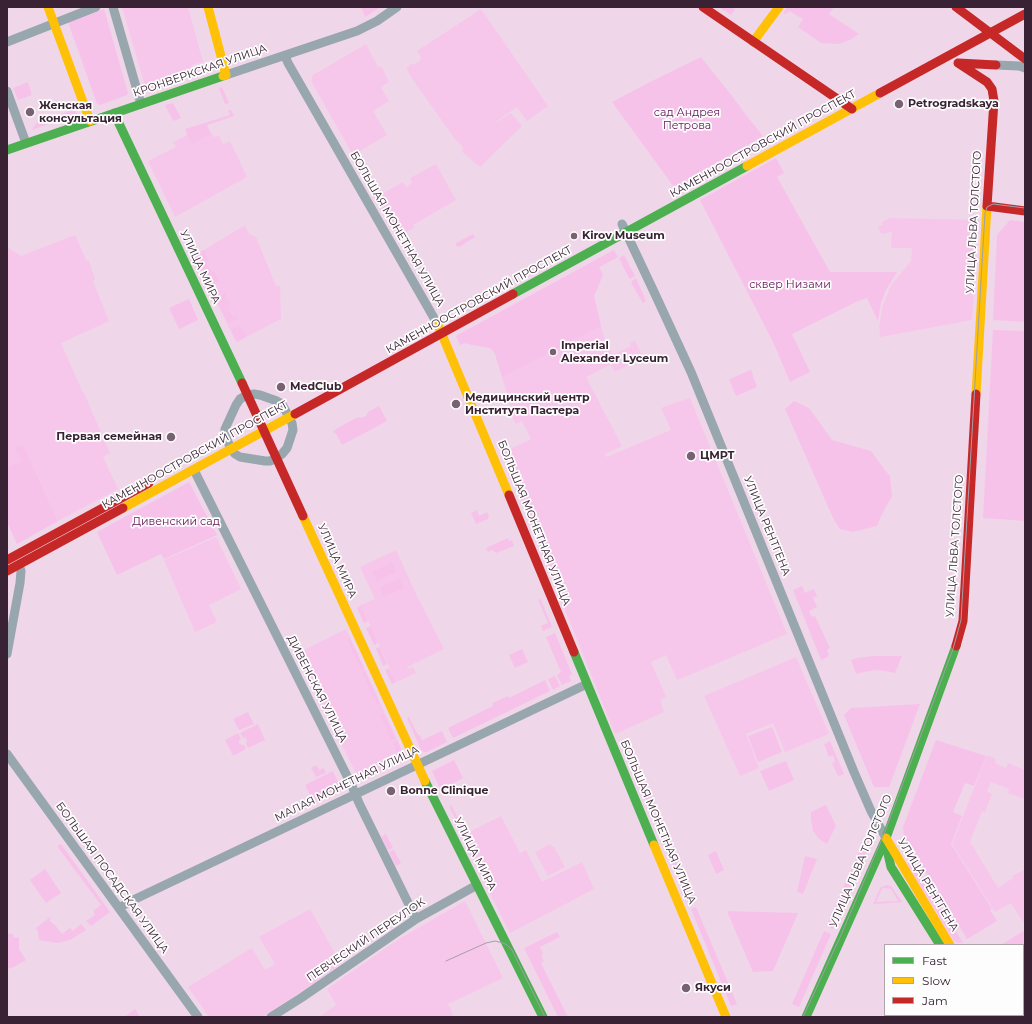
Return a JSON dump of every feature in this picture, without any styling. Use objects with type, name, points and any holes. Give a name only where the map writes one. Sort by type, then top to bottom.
[{"type":"street","points":[[48,7],[90,121]]},
{"type":"street","points":[[7,42],[96,7]]},
{"type":"street","points":[[113,7],[141,104]]},
{"type":"street","points":[[208,7],[226,75]]},
{"type":"street","name":"КРОНВЕРКСКАЯ УЛИЦА","points":[[7,150],[364,28],[397,7]]},
{"type":"street","points":[[703,7],[840,105],[852,109]]},
{"type":"street","points":[[753,42],[779,7]]},
{"type":"street","points":[[956,7],[1025,59]]},
{"type":"street","name":"КАМЕННООСТРОВСКИЙ ПРОСПЕКТ","points":[[7,571],[194,470],[228,443],[262,427],[283,412],[626,233],[938,62],[1019,7]]},
{"type":"street","name":"КАМЕННООСТРОВСКИЙ ПРОСПЕКТ","points":[[840,105],[987,30],[1025,14]]},
{"type":"street","points":[[993,65],[1000,61],[1004,56],[1004,43]]},
{"type":"street","name":"БОЛЬШАЯ МОНЕТНАЯ УЛИЦА","points":[[285,56],[440,330],[726,1017]]},
{"type":"street","points":[[938,62],[1019,66],[1025,68]]},
{"type":"street","name":"УЛИЦА ЛЬВА ТОЛСТОГО","points":[[806,1017],[886,838],[955,650],[963,621],[994,101],[992,88],[987,82],[958,63]]},
{"type":"street","points":[[7,91],[26,143]]},
{"type":"street","name":"УЛИЦА МИРА","points":[[114,113],[118,125],[277,458],[416,764],[543,1017]]},
{"type":"street","name":"КАМЕННООСТРОВСКИЙ ПРОСПЕКТ","points":[[381,356],[440,330],[622,224],[722,169]]},
{"type":"street","points":[[987,206],[1025,211]]},
{"type":"street","name":"УЛИЦА РЕНТГЕНА","points":[[622,224],[656,294],[691,372],[871,811],[949,944]]},
{"type":"street","points":[[247,395],[260,395],[282,404],[283,412],[292,423],[293,430],[287,448],[282,454],[270,461],[265,461],[240,457],[235,454],[228,443],[225,430],[240,399],[247,395]]},
{"type":"street","name":"КАМЕННООСТРОВСКИЙ ПРОСПЕКТ","points":[[250,428],[262,427],[283,412]]},
{"type":"street","name":"ДИВЕНСКАЯ УЛИЦА","points":[[194,470],[346,774],[359,804],[416,920]]},
{"type":"street","name":"КАМЕННООСТРОВСКИЙ ПРОСПЕКТ","points":[[7,560],[156,480]]},
{"type":"street","points":[[7,654],[20,583],[21,571],[19,565]]},
{"type":"street","name":"МАЛАЯ МОНЕТНАЯ УЛИЦА","points":[[119,908],[134,899],[416,764],[587,684]]},
{"type":"street","name":"БОЛЬШАЯ ПОСАДСКАЯ УЛИЦА","points":[[7,754],[198,1017]]},
{"type":"street","name":"УЛИЦА РЕНТГЕНА","points":[[886,838],[891,867],[939,944]]},
{"type":"street","name":"ПЕВЧЕСКИЙ ПЕРЕУЛОК","points":[[271,1017],[416,920],[477,885]]},
{"type":"shaded area","points":[[122,7],[188,7],[203,62],[192,65],[193,69],[180,72],[182,80],[150,91],[146,89]]},
{"type":"shaded area","points":[[481,9],[548,106],[527,121],[517,107],[497,121],[511,113],[522,126],[480,167],[461,151],[464,149],[458,141],[457,142],[406,68],[411,64],[412,65],[420,61],[421,57],[417,51]]},
{"type":"shaded area","points":[[366,44],[378,67],[382,67],[389,82],[381,87],[389,101],[373,111],[387,135],[353,155],[311,81],[313,75]]},
{"type":"shaded area","points":[[206,125],[214,137],[219,136],[223,144],[230,141],[247,177],[175,217],[148,161],[176,147],[173,142],[187,135],[186,132]]},
{"type":"shaded area","points":[[436,164],[456,200],[413,225],[414,228],[398,237],[376,197],[403,182],[406,187],[412,183],[410,178]]},
{"type":"shaded area","points":[[890,218],[979,220],[972,320],[880,337],[879,327],[883,305],[891,285],[911,261],[912,248],[891,248],[892,232],[881,234],[878,226],[883,225],[882,222]]},
{"type":"shaded area","points":[[245,225],[249,234],[256,237],[276,286],[280,286],[281,319],[236,342],[194,256]]},
{"type":"shaded area","points":[[75,235],[86,260],[89,261],[95,279],[93,281],[109,321],[61,343],[110,453],[103,457],[118,489],[58,521],[23,444],[22,461],[7,467],[7,247],[21,256]]},
{"type":"shaded area","points":[[614,250],[618,257],[599,267],[603,275],[594,296],[601,326],[604,337],[613,355],[631,346],[630,343],[635,341],[643,357],[615,372],[611,364],[586,377],[622,446],[605,454],[607,457],[671,430],[661,408],[690,398],[787,634],[677,680],[666,655],[651,662],[666,697],[660,700],[664,712],[615,734],[538,542],[537,535],[502,453],[531,439],[522,421],[516,424],[512,417],[495,354],[489,348],[464,343],[460,345],[456,336]]},
{"type":"shaded area","points":[[216,537],[241,589],[209,605],[217,622],[195,632],[164,560]]},
{"type":"shaded area","points":[[396,550],[444,649],[407,667],[408,669],[413,667],[416,673],[396,682],[361,605],[375,599],[360,567]]},
{"type":"shaded area","points":[[346,629],[402,750],[356,773],[296,654]]},
{"type":"shaded area","points":[[796,657],[829,734],[785,752],[773,723],[746,734],[759,768],[740,776],[704,696]]},
{"type":"shaded area","points":[[987,755],[996,759],[995,763],[1006,768],[1008,763],[1025,770],[1025,799],[1008,793],[1009,789],[991,782],[987,792],[992,794],[985,812],[982,811],[970,842],[998,888],[1013,878],[1012,876],[1025,869],[1025,925],[1011,903],[995,912],[952,844]]},
{"type":"shaded area","points":[[501,816],[520,853],[526,850],[542,882],[582,862],[594,889],[510,933],[461,836]]},
{"type":"shaded area","points":[[550,844],[554,847],[565,867],[548,876],[535,852]]},
{"type":"shaded area","points":[[465,901],[503,978],[448,1004],[454,1017],[319,1017],[336,1005],[327,989],[399,939]]},
{"type":"shaded area","points":[[310,909],[341,964],[262,1017],[209,1017],[188,987],[252,948],[265,970],[275,964],[259,937]]},
{"type":"green space","points":[[361,7],[380,7],[365,17]]},
{"type":"green space","points":[[719,7],[732,7],[735,9],[731,15]]},
{"type":"green space","points":[[787,7],[834,7],[829,14],[859,34],[850,40],[839,44],[821,43],[798,27],[803,19],[789,11],[786,14],[783,13]]},
{"type":"green space","points":[[104,9],[128,93],[127,95],[100,105],[97,104],[68,22]]},
{"type":"green space","name":"сад Андрея Петрова","points":[[701,57],[763,136],[674,187],[612,102]]},
{"type":"green space","points":[[28,82],[32,95],[18,100],[13,88]]},
{"type":"green space","points":[[222,87],[229,103],[225,104],[219,88]]},
{"type":"green space","points":[[173,103],[181,118],[173,121],[165,105]]},
{"type":"green space","points":[[75,109],[77,114],[32,130],[36,123]]},
{"type":"green space","points":[[228,110],[231,110],[234,116],[207,125],[211,134],[192,144],[185,129],[230,115]]},
{"type":"green space","name":"сквер Низами","points":[[776,158],[784,173],[777,177],[830,272],[897,272],[886,290],[881,303],[878,321],[867,298],[792,334],[810,372],[790,382],[774,344],[700,200]]},
{"type":"green space","points":[[1010,220],[1025,222],[1025,322],[993,320],[997,235]]},
{"type":"green space","points":[[473,234],[475,237],[459,247],[456,246],[456,243]]},
{"type":"green space","points":[[204,250],[209,260],[206,262],[212,272],[214,271],[220,282],[209,284],[195,255]]},
{"type":"green space","points":[[614,250],[618,257],[599,267],[603,275],[594,296],[601,326],[502,377],[492,349],[464,343],[460,345],[456,336]]},
{"type":"green space","points":[[624,255],[635,276],[630,279],[619,258]]},
{"type":"green space","points":[[636,278],[646,301],[643,303],[631,283]]},
{"type":"green space","points":[[225,293],[230,304],[227,306],[233,317],[236,315],[237,319],[228,324],[217,301]]},
{"type":"green space","points":[[189,299],[198,320],[179,329],[169,308]]},
{"type":"green space","points":[[240,325],[246,337],[237,342],[231,330]]},
{"type":"green space","points":[[993,330],[1025,331],[1025,521],[983,518]]},
{"type":"green space","points":[[751,370],[757,387],[736,396],[729,379]]},
{"type":"green space","points":[[794,401],[809,408],[832,440],[871,451],[890,476],[892,496],[877,526],[853,532],[840,529],[833,518],[785,409]]},
{"type":"green space","points":[[379,406],[387,421],[342,445],[336,434],[333,432],[358,417],[361,418],[366,416],[368,412]]},
{"type":"green space","points":[[23,444],[58,521],[17,544],[7,522],[7,467],[21,461],[15,447]]},
{"type":"green space","name":"Дивенский сад","points":[[189,482],[217,535],[164,559],[161,554],[117,575],[97,532]]},
{"type":"green space","points":[[477,510],[479,516],[487,512],[489,517],[488,519],[476,524],[471,513]]},
{"type":"green space","points":[[508,538],[509,541],[512,540],[514,546],[496,553],[492,550],[488,552],[486,548]]},
{"type":"green space","points":[[392,562],[396,572],[377,581],[372,572]]},
{"type":"green space","points":[[399,578],[404,588],[384,597],[380,587]]},
{"type":"green space","points":[[802,586],[805,593],[814,589],[817,596],[813,598],[817,607],[809,611],[812,617],[815,616],[830,648],[827,650],[829,656],[821,660],[793,590]]},
{"type":"green space","points":[[538,599],[541,600],[552,627],[543,631],[541,626],[548,623]]},
{"type":"green space","points":[[361,605],[368,621],[364,623],[357,608]]},
{"type":"green space","points":[[371,626],[378,643],[374,645],[366,628]]},
{"type":"green space","points":[[555,633],[572,674],[569,676],[571,681],[562,685],[557,675],[561,672],[546,637]]},
{"type":"green space","points":[[350,638],[364,668],[361,670],[347,639]]},
{"type":"green space","points":[[380,647],[387,664],[383,666],[376,648]]},
{"type":"green space","points":[[522,649],[528,662],[515,668],[509,655]]},
{"type":"green space","points":[[873,656],[902,656],[895,673],[877,670],[856,674],[851,660]]},
{"type":"green space","points":[[389,668],[396,682],[392,684],[385,670]]},
{"type":"green space","points":[[365,671],[380,703],[377,705],[362,673]]},
{"type":"green space","points":[[555,676],[560,686],[553,690],[548,679]]},
{"type":"green space","points":[[545,680],[550,691],[453,738],[448,728],[493,706],[492,703],[508,696],[509,698]]},
{"type":"green space","points":[[920,704],[889,787],[874,787],[844,715],[851,708]]},
{"type":"green space","points":[[248,712],[254,724],[239,730],[233,719]]},
{"type":"green space","points":[[384,713],[395,738],[391,740],[380,715]]},
{"type":"green space","points":[[409,717],[422,740],[442,731],[447,742],[424,752],[421,750],[407,718]]},
{"type":"green space","points":[[258,724],[265,740],[248,748],[246,744],[247,740],[245,737],[243,738],[240,733]]},
{"type":"green space","points":[[772,727],[782,752],[758,762],[748,736]]},
{"type":"green space","points":[[238,733],[241,739],[239,743],[244,745],[246,749],[233,756],[225,740]]},
{"type":"green space","points":[[936,740],[986,756],[974,786],[965,783],[953,812],[962,816],[951,844],[992,909],[990,910],[997,921],[967,939],[904,837],[903,827]]},
{"type":"green space","points":[[397,741],[403,754],[402,761],[364,780],[361,779],[357,773],[397,753],[393,743]]},
{"type":"green space","points":[[830,741],[844,774],[838,776],[832,763],[835,762],[833,755],[829,757],[824,744]]},
{"type":"green space","points":[[454,760],[463,778],[441,790],[432,771]]},
{"type":"green space","points":[[786,761],[794,780],[769,791],[760,771]]},
{"type":"green space","points":[[316,765],[319,770],[324,768],[326,773],[316,777],[311,768]]},
{"type":"green space","points":[[639,768],[646,784],[640,787],[634,771]]},
{"type":"green space","points":[[333,771],[342,790],[314,803],[305,785]]},
{"type":"green space","points":[[648,790],[655,807],[650,809],[643,793]]},
{"type":"green space","points":[[451,805],[463,827],[460,828],[449,806]]},
{"type":"green space","points":[[826,805],[836,826],[827,844],[819,839],[813,831],[811,820],[811,812]]},
{"type":"green space","points":[[667,830],[670,837],[667,838],[672,850],[668,852],[661,836],[663,831]]},
{"type":"green space","points":[[386,834],[393,848],[388,850],[381,837]]},
{"type":"green space","points":[[865,839],[871,842],[833,929],[826,926]]},
{"type":"green space","points":[[61,844],[110,912],[91,926],[86,921],[95,915],[93,911],[101,905],[57,846]]},
{"type":"green space","points":[[394,850],[401,863],[396,866],[389,852]]},
{"type":"green space","points":[[716,851],[724,870],[716,874],[708,855]]},
{"type":"green space","points":[[674,856],[690,894],[686,896],[670,858]]},
{"type":"green space","points":[[805,856],[817,859],[803,894],[797,892]]},
{"type":"green space","points":[[912,860],[963,943],[954,941],[907,864]]},
{"type":"green space","points":[[45,869],[61,893],[46,903],[30,880]]},
{"type":"green space","points":[[888,885],[891,886],[902,902],[873,904],[881,887]],"holes":[[[882,889],[891,889],[898,901],[876,902]]]},
{"type":"green space","points":[[696,907],[737,1004],[731,1006],[691,909]]},
{"type":"green space","points":[[727,911],[798,913],[773,971],[753,972]]},
{"type":"green space","points":[[50,917],[51,918],[49,920],[62,934],[70,928],[73,931],[81,924],[86,930],[70,940],[58,943],[39,940],[36,928]]},
{"type":"green space","points":[[1025,930],[1025,1017],[1016,1016],[1024,1016],[1024,944],[1003,944]]},
{"type":"green space","points":[[824,931],[831,934],[799,1007],[792,1004]]},
{"type":"green space","points":[[557,932],[560,937],[540,947],[543,954],[541,955],[544,961],[541,963],[568,1017],[558,1017],[524,948]]},
{"type":"green space","points":[[7,933],[13,934],[13,937],[19,938],[19,949],[26,960],[7,969]]},
{"type":"green space","points":[[135,1009],[140,1017],[124,1017]]},
{"type":"tram line","points":[[803,1017],[841,935],[884,834],[953,649],[961,620],[985,213],[987,207],[993,204],[1025,208]]},
{"type":"tram line","points":[[446,961],[486,943],[495,941],[507,945],[512,950],[545,1017]]},
{"type":"traffic: fast","points":[[7,150],[223,76]]},
{"type":"traffic: fast","points":[[114,113],[242,383]]},
{"type":"traffic: fast","points":[[513,294],[747,166]]},
{"type":"traffic: fast","points":[[806,1017],[886,838],[956,646]]},
{"type":"traffic: fast","points":[[574,652],[654,845]]},
{"type":"traffic: fast","points":[[425,781],[543,1017]]},
{"type":"traffic: fast","points":[[886,845],[891,867],[939,944]]},
{"type":"traffic: slow","points":[[48,7],[90,121]]},
{"type":"traffic: slow","points":[[208,7],[226,75],[223,76]]},
{"type":"traffic: slow","points":[[753,42],[779,7]]},
{"type":"traffic: slow","points":[[747,166],[880,93]]},
{"type":"traffic: slow","points":[[976,394],[987,206]]},
{"type":"traffic: slow","points":[[438,325],[509,495]]},
{"type":"traffic: slow","points":[[123,508],[295,414]]},
{"type":"traffic: slow","points":[[303,516],[425,781]]},
{"type":"traffic: slow","points":[[886,838],[949,944]]},
{"type":"traffic: slow","points":[[654,845],[726,1017]]},
{"type":"traffic: jam","points":[[703,7],[852,109]]},
{"type":"traffic: jam","points":[[956,7],[1025,59]]},
{"type":"traffic: jam","points":[[880,93],[1025,14]]},
{"type":"traffic: jam","points":[[958,63],[987,82],[992,89],[994,101],[987,206],[1025,211]]},
{"type":"traffic: jam","points":[[958,63],[996,65]]},
{"type":"traffic: jam","points":[[295,414],[513,294]]},
{"type":"traffic: jam","points":[[242,383],[303,516]]},
{"type":"traffic: jam","points":[[956,646],[963,621],[976,394]]},
{"type":"traffic: jam","points":[[7,560],[149,483]]},
{"type":"traffic: jam","points":[[509,495],[574,652]]},
{"type":"traffic: jam","points":[[7,571],[123,508]]},
{"type":"place","name":"Petrogradskaya","points":[[899,104]]},
{"type":"place","name":"Женская консультация","points":[[30,112]]},
{"type":"place","name":"Kirov Museum","points":[[574,236]]},
{"type":"place","name":"Imperial Alexander Lyceum","points":[[553,352]]},
{"type":"place","name":"MedClub","points":[[281,387]]},
{"type":"place","name":"Медицинский центр Института Пастера","points":[[456,404]]},
{"type":"place","name":"Первая семейная","points":[[171,437]]},
{"type":"place","name":"ЦМРТ","points":[[691,456]]},
{"type":"place","name":"Bonne Clinique","points":[[391,791]]},
{"type":"place","name":"Якуси","points":[[686,988]]}]
